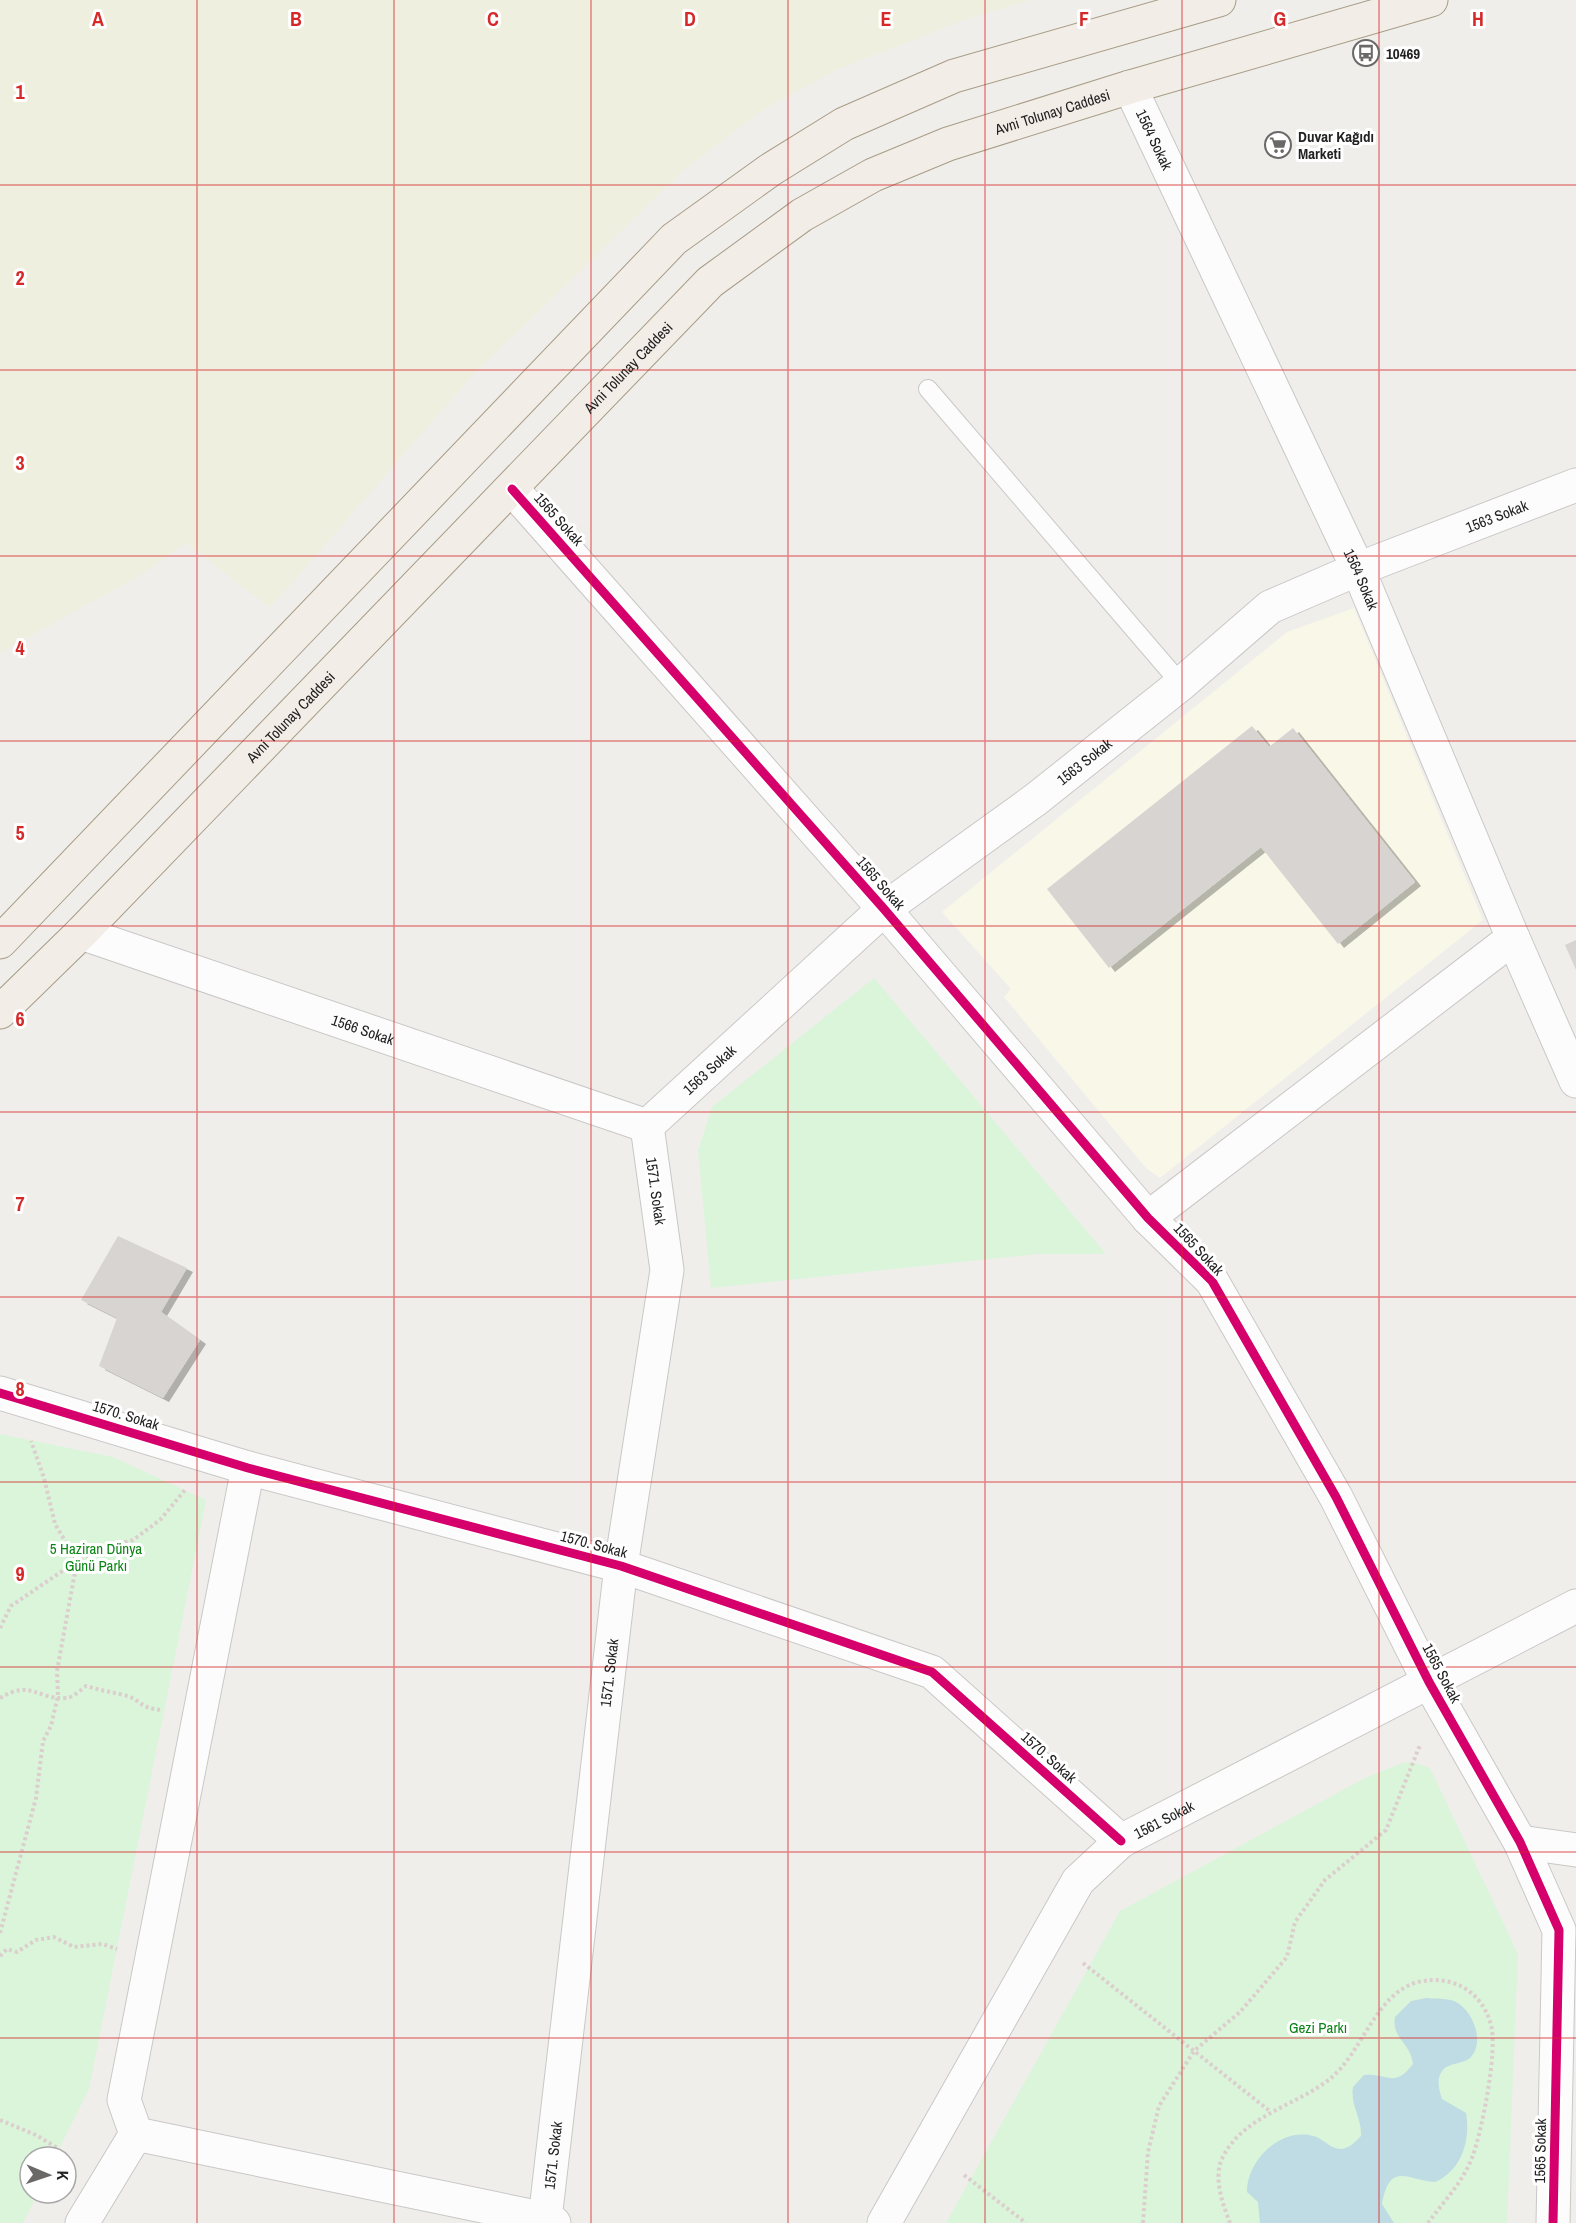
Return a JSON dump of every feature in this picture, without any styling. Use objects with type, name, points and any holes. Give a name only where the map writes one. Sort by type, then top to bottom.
[{"type":"main road","points":[[0,942],[674,239],[770,170],[844,124],[954,76],[1220,0]]},
{"type":"main road","name":"Avni Tolunay Caddesi","points":[[0,1012],[81,933],[710,282],[802,215],[873,175],[948,144],[1130,87],[1431,0]]},
{"type":"street","name":"1564 Sokak","points":[[1130,87],[1358,569],[1513,938],[1576,1081]]},
{"type":"street","name":"1563 Sokak","points":[[647,1126],[884,909],[1035,800],[1180,684],[1270,607],[1358,569],[1576,485]]},
{"type":"street","name":"1565 Sokak","points":[[512,489],[884,909],[1148,1218],[1212,1281],[1336,1497],[1429,1683],[1521,1842],[1559,1930],[1553,2223]]},
{"type":"street","name":"1566 Sokak","points":[[81,933],[647,1126]]},
{"type":"street","points":[[1148,1218],[1513,938]]},
{"type":"street","name":"1571. Sokak","points":[[549,2221],[621,1566],[667,1270],[647,1126]]},
{"type":"street","name":"1570. Sokak","points":[[0,1392],[249,1468],[621,1566],[932,1672],[1121,1841]]},
{"type":"street","points":[[136,2134],[124,2100],[249,1468]]},
{"type":"street","name":"1561 Sokak","points":[[884,2223],[1078,1881],[1121,1841],[1576,1606]]},
{"type":"street","points":[[1521,1842],[1576,1850]]},
{"type":"street","points":[[136,2134],[549,2221]]},
{"type":"street","points":[[82,2223],[136,2134]]},
{"type":"lane","points":[[928,388],[1180,684]]},
{"type":"path","points":[[0,1933],[12,1877],[24,1845],[36,1798],[43,1741],[51,1726],[58,1696],[57,1671],[77,1561],[55,1524],[44,1478],[31,1440]]},
{"type":"path","points":[[0,1628],[11,1606],[77,1561],[102,1548],[133,1540],[160,1520],[185,1490]]},
{"type":"path","points":[[0,1698],[8,1693],[30,1689],[48,1698],[58,1696],[68,1698],[87,1686],[108,1693],[126,1695],[148,1710],[164,1710]]},
{"type":"path","points":[[1143,2223],[1148,2152],[1159,2106],[1194,2051],[1240,2012],[1281,1966],[1287,1957],[1295,1922],[1325,1880],[1386,1830],[1420,1745]]},
{"type":"path","points":[[0,1956],[7,1949],[17,1952],[36,1940],[54,1936],[74,1947],[102,1944],[117,1949]]},
{"type":"path","points":[[1083,1963],[1271,2112]]},
{"type":"path","points":[[1230,2223],[1220,2195],[1221,2162],[1230,2146],[1243,2132],[1271,2112],[1289,2104],[1336,2073],[1355,2053],[1375,2018],[1397,1992],[1416,1983],[1438,1979],[1462,1984],[1480,2004],[1491,2025],[1492,2053],[1473,2155],[1462,2179],[1428,2223]]},
{"type":"path","points":[[0,2120],[36,2135],[52,2145]]},
{"type":"path","points":[[964,2175],[1026,2223]]},
{"type":"shaded area","points":[[1354,608],[1483,920],[1160,1178],[1146,1168],[1004,997],[1011,989],[942,912],[1287,632]]},
{"type":"green space","points":[[0,0],[1030,0],[964,20],[834,71],[763,110],[685,169],[471,377],[270,608],[186,543],[144,573],[0,653]]},
{"type":"green space","points":[[874,978],[1106,1254],[1037,1254],[711,1288],[698,1151],[712,1107]]},
{"type":"green space","name":"5 Haziran Dünya Günü Parkı","points":[[0,1434],[113,1457],[206,1500],[89,2089],[61,2145],[18,2145],[18,2205],[32,2205],[23,2223],[0,2223]]},
{"type":"green space","name":"Gezi Parkı","points":[[1412,1762],[1430,1768],[1518,1954],[1507,2223],[946,2223],[1120,1911],[1363,1779],[1402,1763]]},
{"type":"water","points":[[1426,1998],[1451,2000],[1461,2005],[1471,2018],[1477,2035],[1475,2051],[1471,2057],[1445,2068],[1439,2078],[1442,2099],[1466,2113],[1467,2134],[1458,2162],[1444,2177],[1435,2182],[1395,2177],[1385,2190],[1382,2204],[1394,2223],[1260,2223],[1258,2202],[1247,2192],[1248,2180],[1259,2158],[1278,2142],[1301,2135],[1313,2136],[1338,2149],[1353,2144],[1361,2136],[1361,2129],[1353,2100],[1353,2087],[1364,2075],[1395,2078],[1401,2076],[1413,2064],[1409,2051],[1398,2036],[1395,2017],[1411,2001]]},
{"type":"building","points":[[1252,726],[1269,747],[1293,728],[1415,882],[1338,944],[1261,847],[1109,968],[1047,889]]},
{"type":"building","points":[[1576,940],[1576,970],[1565,945]]},
{"type":"building","points":[[118,1236],[187,1268],[161,1312],[200,1340],[163,1398],[99,1366],[117,1318],[81,1300]]},
{"type":"cycle path","points":[[512,489],[884,909],[1148,1218],[1212,1281],[1336,1497],[1429,1682],[1520,1842],[1559,1930],[1553,2223]]},
{"type":"cycle path","points":[[0,1393],[248,1468],[621,1566],[932,1672],[1121,1841]]},
{"type":"place","name":"10469","points":[[1366,53]]},
{"type":"place","name":"Duvar Kağıdı Marketi","points":[[1278,145]]}]
